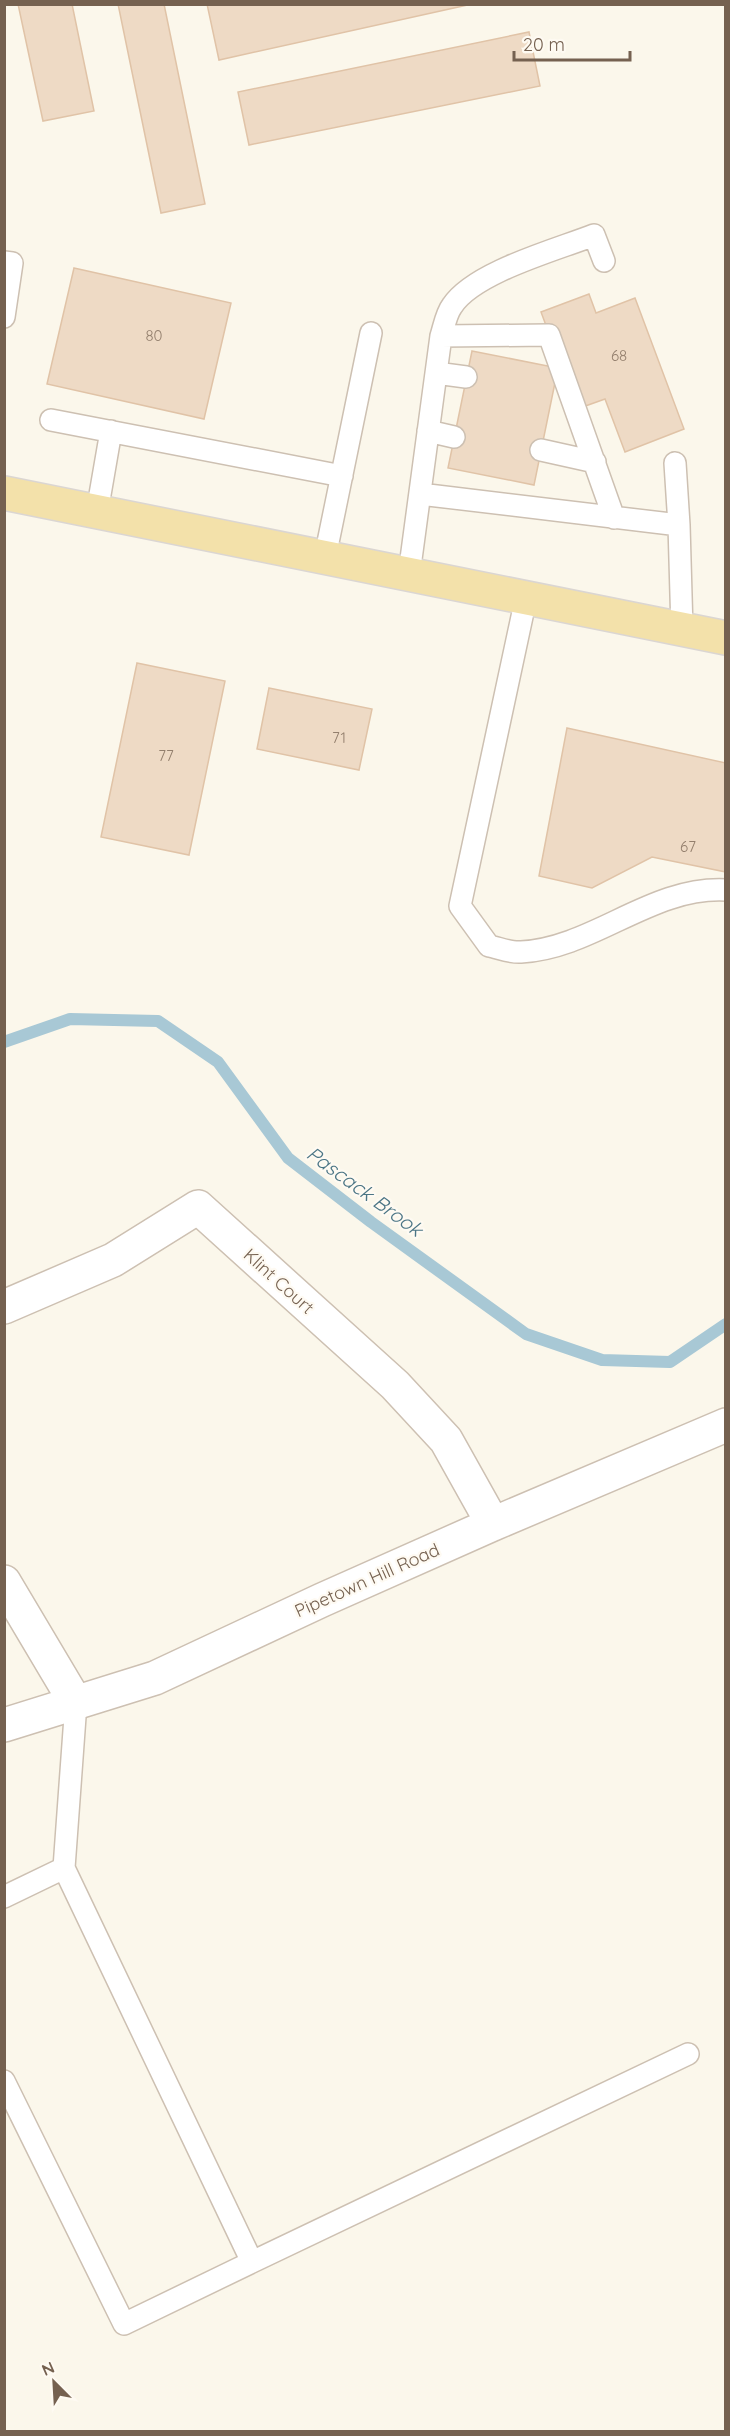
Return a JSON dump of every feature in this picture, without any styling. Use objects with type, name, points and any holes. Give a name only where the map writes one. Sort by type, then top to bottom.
[{"type":"main road","points":[[4,493],[726,638]]},
{"type":"street","name":"Klint Court","points":[[4,1307],[113,1260],[198,1208],[395,1385],[447,1440],[493,1524]]},
{"type":"street","name":"Pipetown Hill Road","points":[[4,1725],[155,1678],[493,1524],[726,1425]]},
{"type":"street","points":[[4,1582],[76,1703]]},
{"type":"lane","points":[[409,574],[441,336],[450,308],[460,295],[477,282],[594,235],[604,261]]},
{"type":"lane","points":[[4,262],[12,263],[4,317]]},
{"type":"lane","points":[[325,557],[371,333]]},
{"type":"lane","points":[[441,336],[549,335],[561,394],[595,462],[614,518]]},
{"type":"lane","points":[[436,373],[466,377]]},
{"type":"lane","points":[[51,420],[342,476]]},
{"type":"lane","points":[[97,512],[111,431]]},
{"type":"lane","points":[[428,431],[454,437]]},
{"type":"lane","points":[[541,450],[595,462]]},
{"type":"lane","points":[[675,463],[682,630]]},
{"type":"lane","points":[[420,494],[679,525]]},
{"type":"lane","points":[[526,598],[460,906],[489,946],[518,952],[560,946],[654,903],[705,889],[726,890]]},
{"type":"lane","points":[[76,1703],[64,1868],[252,2262]]},
{"type":"lane","points":[[4,1897],[64,1868]]},
{"type":"lane","points":[[4,2081],[124,2324],[688,2054]]},
{"type":"building","points":[[18,4],[72,4],[94,111],[43,121]]},
{"type":"building","points":[[118,4],[164,4],[205,204],[161,213]]},
{"type":"building","points":[[207,4],[472,4],[219,60]]},
{"type":"building","points":[[529,32],[540,86],[249,145],[238,92]]},
{"type":"building","points":[[74,268],[231,303],[204,419],[47,384]]},
{"type":"building","points":[[589,294],[596,313],[635,298],[684,429],[625,452],[605,399],[577,409],[541,312]]},
{"type":"building","points":[[472,351],[558,368],[534,485],[448,468]]},
{"type":"building","points":[[137,663],[225,681],[189,855],[101,837]]},
{"type":"building","points":[[269,688],[372,709],[359,770],[257,749]]},
{"type":"building","points":[[567,728],[726,763],[726,872],[652,857],[592,888],[539,876]]},
{"type":"waterway","name":"Pascack Brook","points":[[4,1042],[70,1019],[158,1021],[218,1062],[288,1158],[371,1222],[526,1334],[602,1360],[670,1362],[726,1324]]}]
